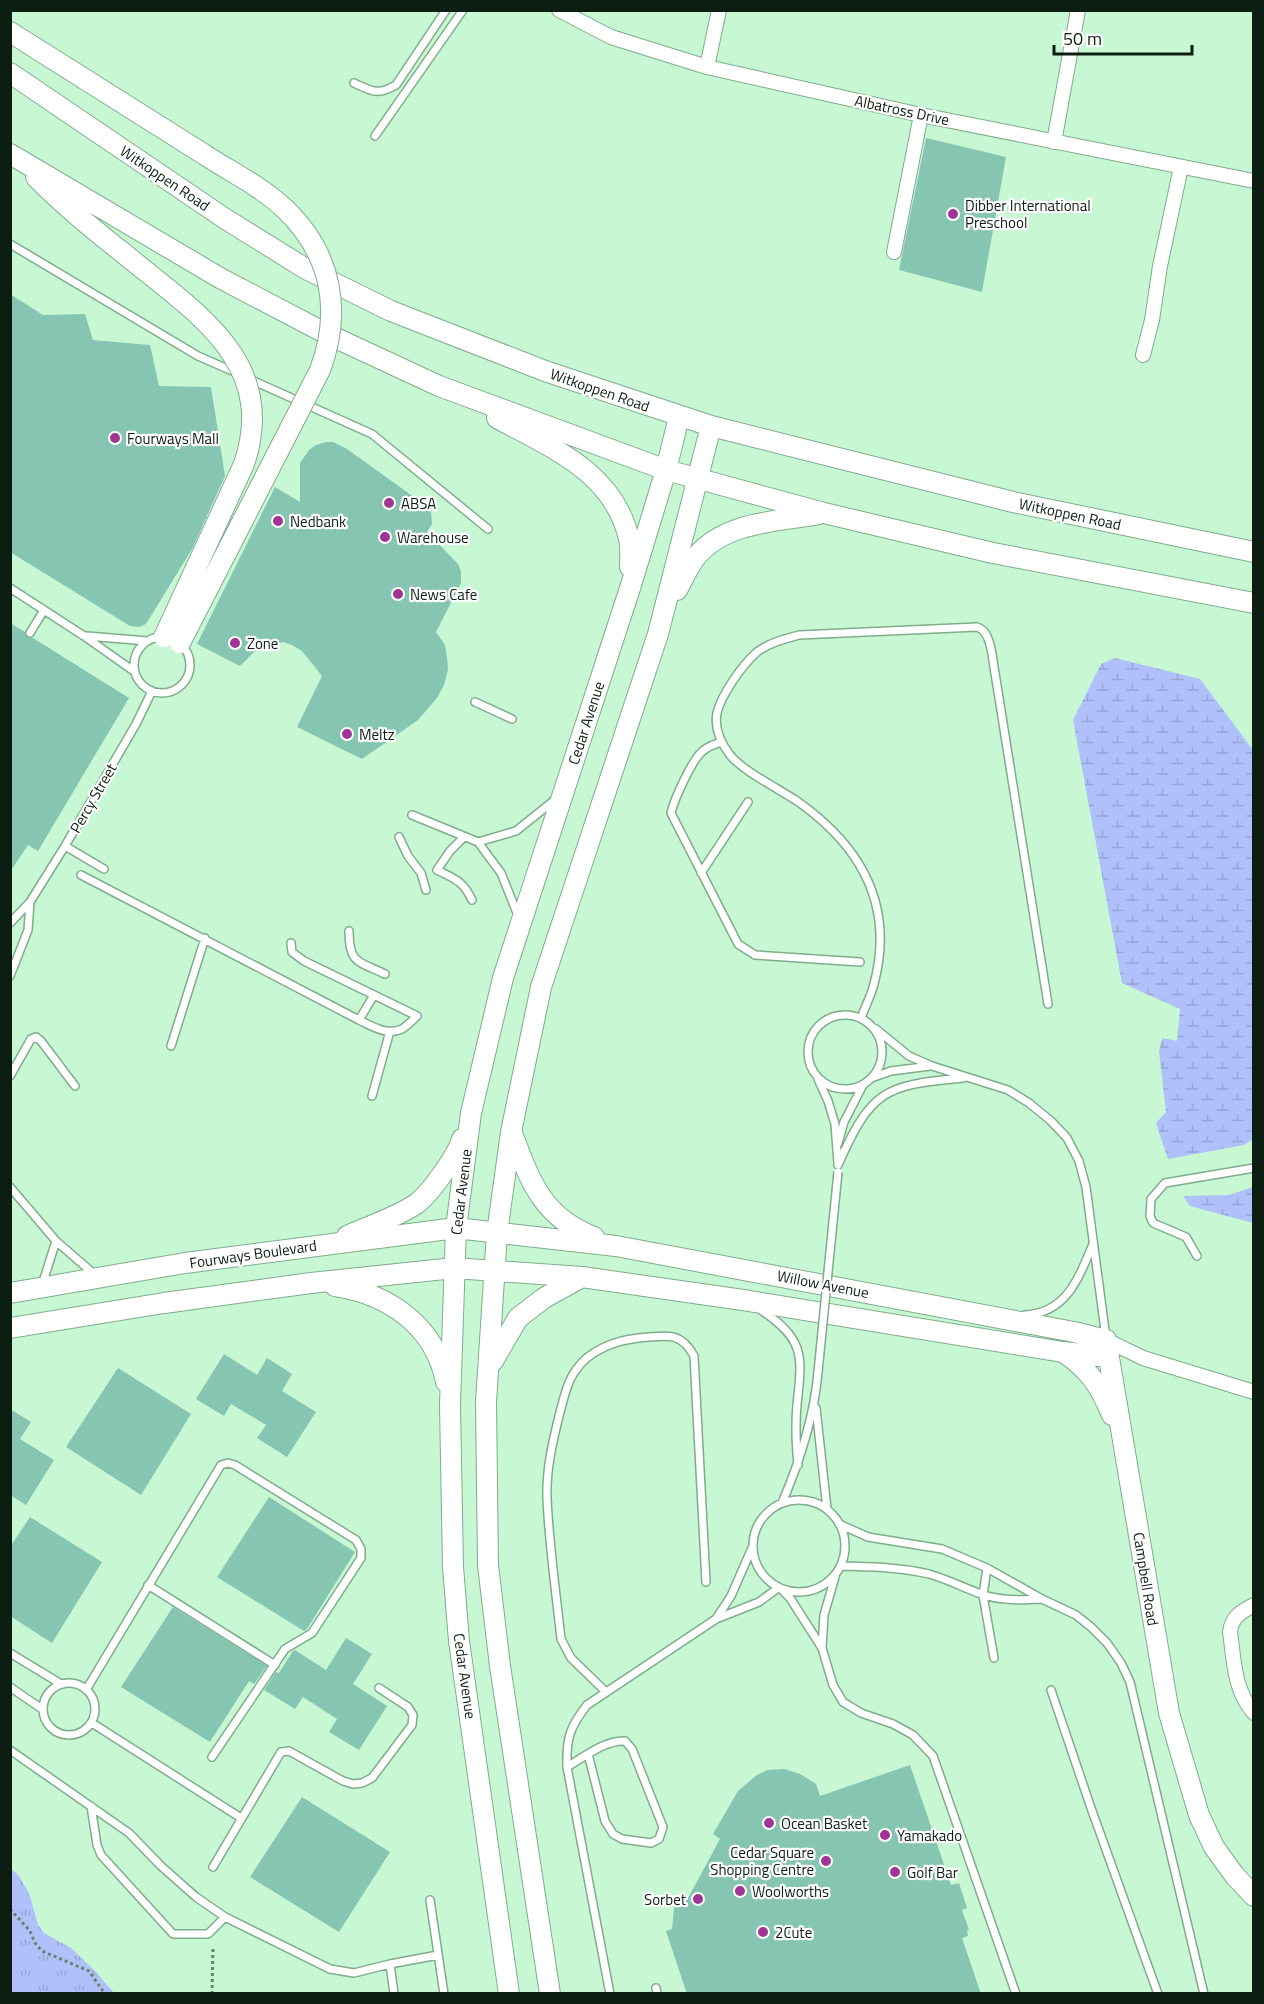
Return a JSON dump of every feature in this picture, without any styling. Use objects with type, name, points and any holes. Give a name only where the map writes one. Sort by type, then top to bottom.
[{"type":"main road","points":[[10,32],[205,155],[284,208],[310,238],[327,273],[332,325],[320,370],[164,641]]},
{"type":"main road","name":"Witkoppen Road","points":[[10,73],[224,219],[306,269],[391,311],[544,371],[711,426],[1013,502],[1254,552]]},
{"type":"main road","points":[[16,158],[63,204],[213,327],[242,371],[250,402],[252,436],[244,464],[164,641]]},
{"type":"main road","points":[[16,158],[220,278],[325,333],[439,386],[578,464],[599,481],[622,518],[629,541],[631,585]]},
{"type":"main road","points":[[439,386],[698,480],[993,553],[1254,603]]},
{"type":"main road","name":"Cedar Avenue","points":[[509,1994],[459,1641],[453,1567],[450,1405],[456,1228],[471,1113],[503,978],[631,585],[666,470],[679,417]]},
{"type":"main road","points":[[550,1994],[500,1666],[488,1565],[486,1402],[497,1233],[511,1132],[541,987],[658,634],[711,426]]},
{"type":"main road","points":[[658,634],[687,571],[708,545],[730,531],[824,513]]},
{"type":"main road","points":[[328,1244],[417,1204],[443,1173],[460,1147],[471,1113]]},
{"type":"main road","points":[[511,1132],[538,1195],[553,1212],[574,1230],[616,1246]]},
{"type":"main road","name":"Fourways Boulevard","points":[[10,1293],[185,1263],[456,1228],[497,1233]]},
{"type":"main road","name":"Willow Avenue","points":[[497,1233],[616,1246],[1001,1318],[1074,1332],[1108,1349]]},
{"type":"main road","points":[[10,1328],[164,1303],[311,1283],[454,1268],[495,1269]]},
{"type":"main road","name":"Willow Avenue","points":[[495,1269],[582,1277],[743,1300],[1063,1352],[1108,1349]]},
{"type":"main road","points":[[489,1368],[518,1318],[544,1298],[582,1277]]},
{"type":"main road","points":[[311,1283],[354,1289],[377,1298],[398,1310],[416,1325],[429,1338],[438,1354],[450,1405]]},
{"type":"main road","name":"Campbell Road","points":[[1108,1349],[1169,1713],[1199,1815],[1214,1847],[1235,1876],[1254,1896]]},
{"type":"main road","points":[[1063,1352],[1080,1363],[1101,1391],[1124,1445]]},
{"type":"street","name":"Albatross Drive","points":[[559,10],[611,37],[707,67],[1054,142],[1254,181]]},
{"type":"street","points":[[707,67],[719,10]]},
{"type":"street","points":[[1054,142],[1078,10]]},
{"type":"street","points":[[894,252],[921,114]]},
{"type":"street","points":[[1143,355],[1152,320],[1160,266],[1181,166]]},
{"type":"street","name":"Willow Avenue","points":[[1108,1349],[1254,1392]]},
{"type":"street","points":[[1254,1605],[1236,1616],[1231,1624],[1230,1632],[1238,1683],[1247,1705],[1254,1713]]},
{"type":"lane","points":[[354,83],[375,93],[396,85],[446,10]]},
{"type":"lane","points":[[375,136],[463,10]]},
{"type":"lane","points":[[10,244],[198,356],[372,434],[488,529]]},
{"type":"lane","points":[[10,588],[135,672],[144,686],[152,691],[169,692],[184,683],[190,667],[189,658],[164,641],[84,636]]},
{"type":"lane","points":[[30,633],[44,610]]},
{"type":"lane","points":[[782,1503],[798,1465],[815,1402],[838,1168],[835,1124],[818,1078],[811,1069],[808,1046],[812,1034],[829,1018],[841,1014],[861,1018],[874,984],[880,949],[874,892],[869,880],[843,840],[797,801],[732,757],[721,742],[717,729],[717,712],[741,670],[757,652],[777,641],[799,635],[948,627],[982,628],[987,634],[1048,1004]]},
{"type":"lane","points":[[135,672],[136,654],[164,641]]},
{"type":"lane","name":"Percy Street","points":[[10,923],[30,902],[65,846],[136,724],[152,691]]},
{"type":"lane","points":[[475,702],[512,719]]},
{"type":"lane","points":[[721,742],[703,750],[696,759],[673,802],[671,813],[738,944],[755,955],[860,962]]},
{"type":"lane","points":[[478,842],[516,831],[563,793]]},
{"type":"lane","points":[[701,873],[748,802]]},
{"type":"lane","points":[[412,815],[478,842],[501,873],[521,923]]},
{"type":"lane","points":[[399,837],[408,856],[421,873],[426,890]]},
{"type":"lane","points":[[464,837],[450,851],[437,870],[460,881],[467,888],[472,900]]},
{"type":"lane","points":[[65,846],[104,869]]},
{"type":"lane","points":[[81,874],[377,1029],[390,1031],[402,1029],[417,1016],[304,961],[292,952],[291,943]]},
{"type":"lane","name":"Percy Street","points":[[10,976],[28,930],[30,902]]},
{"type":"lane","points":[[349,932],[349,948],[352,956],[357,961],[385,974]]},
{"type":"lane","points":[[171,1046],[205,938]]},
{"type":"lane","points":[[359,1020],[374,995]]},
{"type":"lane","name":"Campbell Road","points":[[861,1018],[909,1056],[932,1066],[1008,1090],[1044,1115],[1067,1138],[1079,1161],[1086,1187],[1108,1349]]},
{"type":"lane","points":[[874,1077],[883,1054],[882,1041],[876,1029]]},
{"type":"lane","points":[[372,1096],[390,1031]]},
{"type":"lane","points":[[10,1076],[31,1040],[36,1037],[75,1086]]},
{"type":"lane","name":"Campbell Road","points":[[863,1085],[874,1077],[891,1071],[932,1066]]},
{"type":"lane","points":[[838,1168],[855,1128],[876,1100],[893,1089],[922,1081],[968,1077]]},
{"type":"lane","points":[[818,1078],[839,1089],[851,1089],[863,1085]]},
{"type":"lane","points":[[837,1148],[844,1122],[863,1085]]},
{"type":"lane","points":[[1197,1256],[1186,1237],[1153,1223],[1150,1216],[1151,1199],[1165,1183],[1254,1168]]},
{"type":"lane","points":[[10,1187],[56,1241],[98,1278]]},
{"type":"lane","points":[[41,1287],[56,1241]]},
{"type":"lane","name":"Campbell Road","points":[[1001,1318],[1046,1311],[1063,1299],[1078,1279],[1093,1242]]},
{"type":"lane","points":[[743,1300],[763,1311],[783,1327],[798,1349],[801,1364],[795,1436],[798,1465]]},
{"type":"lane","points":[[606,1692],[571,1658],[561,1639],[547,1496],[552,1442],[571,1378],[576,1369],[596,1352],[625,1340],[664,1336],[677,1338],[688,1345],[694,1356],[706,1582]]},
{"type":"lane","points":[[815,1402],[827,1509]]},
{"type":"lane","points":[[86,1690],[221,1465],[228,1463],[235,1465],[356,1540],[361,1549],[361,1558],[312,1633],[285,1649],[212,1757]]},
{"type":"lane","points":[[716,1619],[730,1596],[752,1548],[754,1534],[760,1521],[770,1510],[782,1503],[798,1500],[813,1502],[827,1509],[839,1524],[844,1536],[845,1549],[824,1615],[822,1648]]},
{"type":"lane","points":[[839,1524],[868,1537],[942,1550],[987,1568],[1076,1615],[1091,1627],[1114,1653],[1130,1682],[1204,1994]]},
{"type":"lane","points":[[752,1548],[760,1571],[765,1578],[790,1598],[822,1648],[833,1685],[843,1702],[861,1713],[893,1724],[913,1735],[933,1756],[1016,1994]]},
{"type":"lane","points":[[841,1566],[894,1568],[928,1574],[983,1595],[1012,1600],[1042,1599]]},
{"type":"lane","points":[[987,1568],[983,1595],[994,1658]]},
{"type":"lane","points":[[610,1994],[567,1767],[566,1749],[572,1724],[588,1705],[716,1619],[759,1602],[780,1589],[796,1593],[810,1591],[824,1586],[835,1576]]},
{"type":"lane","points":[[148,1585],[275,1665]]},
{"type":"lane","points":[[10,1653],[61,1684]]},
{"type":"lane","points":[[61,1684],[79,1685],[92,1697],[95,1705],[92,1723],[78,1734],[69,1736],[61,1734],[48,1725],[42,1709],[48,1694],[61,1684]]},
{"type":"lane","points":[[10,1688],[42,1709]]},
{"type":"lane","points":[[213,1867],[281,1752],[289,1751],[343,1781],[353,1784],[372,1778],[412,1725],[413,1715],[408,1707],[379,1688]]},
{"type":"lane","points":[[1051,1690],[1158,1994]]},
{"type":"lane","points":[[92,1723],[241,1818]]},
{"type":"lane","points":[[567,1767],[588,1754],[616,1740],[625,1741],[632,1749],[663,1827],[659,1839],[651,1843],[622,1839],[613,1834],[605,1821],[588,1754]]},
{"type":"lane","points":[[10,1750],[129,1833],[196,1897],[225,1917],[330,1969],[354,1972],[438,1955]]},
{"type":"lane","points":[[91,1806],[96,1845],[101,1855],[168,1930],[179,1935],[212,1932],[225,1917]]},
{"type":"lane","points":[[430,1900],[444,1994]]},
{"type":"lane","points":[[390,1964],[394,1994]]},
{"type":"path","points":[[10,1909],[30,1931],[35,1943],[42,1951],[90,1971],[105,1994]]},
{"type":"path","points":[[212,1932],[214,1955],[212,1994]]},
{"type":"green space","points":[[1115,658],[1200,679],[1253,750],[1253,1139],[1244,1145],[1168,1159],[1156,1123],[1166,1112],[1159,1052],[1162,1038],[1177,1041],[1180,1009],[1122,983],[1073,720],[1101,664]]},
{"type":"green space","points":[[1253,1187],[1253,1223],[1190,1206],[1183,1196],[1229,1195]]},
{"type":"green space","points":[[10,1868],[18,1875],[29,1893],[38,1925],[44,1933],[71,1948],[114,1993],[11,1993]]},
{"type":"building","name":"Dibber International Preschool","points":[[926,138],[1006,157],[982,292],[899,270]]},
{"type":"building","name":"Fourways Mall","points":[[10,294],[43,315],[85,314],[93,340],[150,345],[159,386],[211,387],[225,476],[192,549],[146,624],[139,627],[130,626],[10,552]]},
{"type":"building","points":[[326,442],[333,442],[347,449],[425,505],[431,512],[432,524],[427,532],[458,564],[461,571],[461,583],[436,632],[445,645],[447,657],[448,670],[444,685],[437,698],[418,720],[362,759],[297,727],[322,676],[302,651],[283,642],[254,652],[240,666],[197,644],[275,487],[300,502],[300,463],[309,450]]},
{"type":"building","points":[[10,623],[25,632],[27,637],[33,638],[129,698],[38,851],[28,845],[10,872]]},
{"type":"building","points":[[224,1354],[257,1375],[267,1358],[292,1374],[282,1391],[316,1412],[287,1457],[257,1438],[266,1425],[231,1404],[224,1416],[196,1399]]},
{"type":"building","points":[[118,1368],[191,1414],[141,1495],[66,1447]]},
{"type":"building","points":[[10,1409],[31,1422],[20,1439],[54,1460],[26,1505],[10,1495]]},
{"type":"building","points":[[269,1497],[355,1552],[304,1631],[217,1577]]},
{"type":"building","points":[[30,1517],[102,1562],[52,1643],[10,1616],[10,1547]]},
{"type":"building","points":[[173,1607],[267,1666],[254,1684],[249,1681],[210,1742],[121,1687]]},
{"type":"building","points":[[346,1638],[372,1654],[353,1684],[387,1706],[359,1750],[329,1732],[337,1719],[303,1697],[295,1709],[264,1690],[276,1672],[279,1673],[293,1651],[295,1650],[326,1670]]},
{"type":"building","name":"Cedar Square Shopping Centre","points":[[910,1765],[951,1885],[959,1883],[967,1908],[962,1910],[969,1930],[967,1931],[968,1936],[962,1938],[981,1994],[687,1994],[666,1931],[672,1929],[675,1898],[688,1898],[720,1839],[713,1834],[738,1791],[757,1775],[767,1770],[784,1769],[800,1774],[816,1784],[820,1796]]},
{"type":"building","points":[[302,1797],[390,1852],[339,1932],[250,1877]]},
{"type":"place","name":"Dibber International Preschool","points":[[953,214]]},
{"type":"place","name":"Fourways Mall","points":[[115,438]]},
{"type":"place","name":"ABSA","points":[[389,503]]},
{"type":"place","name":"Nedbank","points":[[278,521]]},
{"type":"place","name":"Warehouse","points":[[385,537]]},
{"type":"place","name":"News Cafe","points":[[398,594]]},
{"type":"place","name":"Zone","points":[[235,643]]},
{"type":"place","name":"Meltz","points":[[347,734]]},
{"type":"place","name":"Ocean Basket","points":[[769,1823]]},
{"type":"place","name":"Yamakado","points":[[885,1835]]},
{"type":"place","name":"Cedar Square Shopping Centre","points":[[826,1861]]},
{"type":"place","name":"Golf Bar","points":[[895,1872]]},
{"type":"place","name":"Woolworths","points":[[740,1891]]},
{"type":"place","name":"Sorbet","points":[[698,1899]]},
{"type":"place","name":"2Cute","points":[[763,1932]]}]
